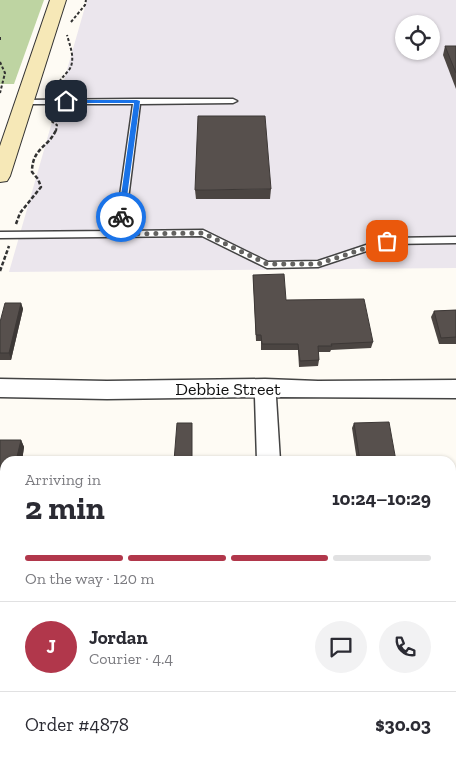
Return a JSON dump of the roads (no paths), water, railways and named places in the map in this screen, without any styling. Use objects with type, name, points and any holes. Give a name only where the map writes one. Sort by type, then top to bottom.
[{"type":"street","points":[[0,176],[5,142],[25,102],[58,0]]},
{"type":"street","name":"Debbie Street","points":[[0,388],[107,390],[265,388],[318,390],[456,389]]},
{"type":"street","points":[[265,388],[268,456]]},
{"type":"lane","points":[[119,234],[137,101]]},
{"type":"lane","points":[[25,102],[233,101]]},
{"type":"lane","points":[[0,235],[203,233],[267,264],[318,264],[387,241],[456,240]]}]
